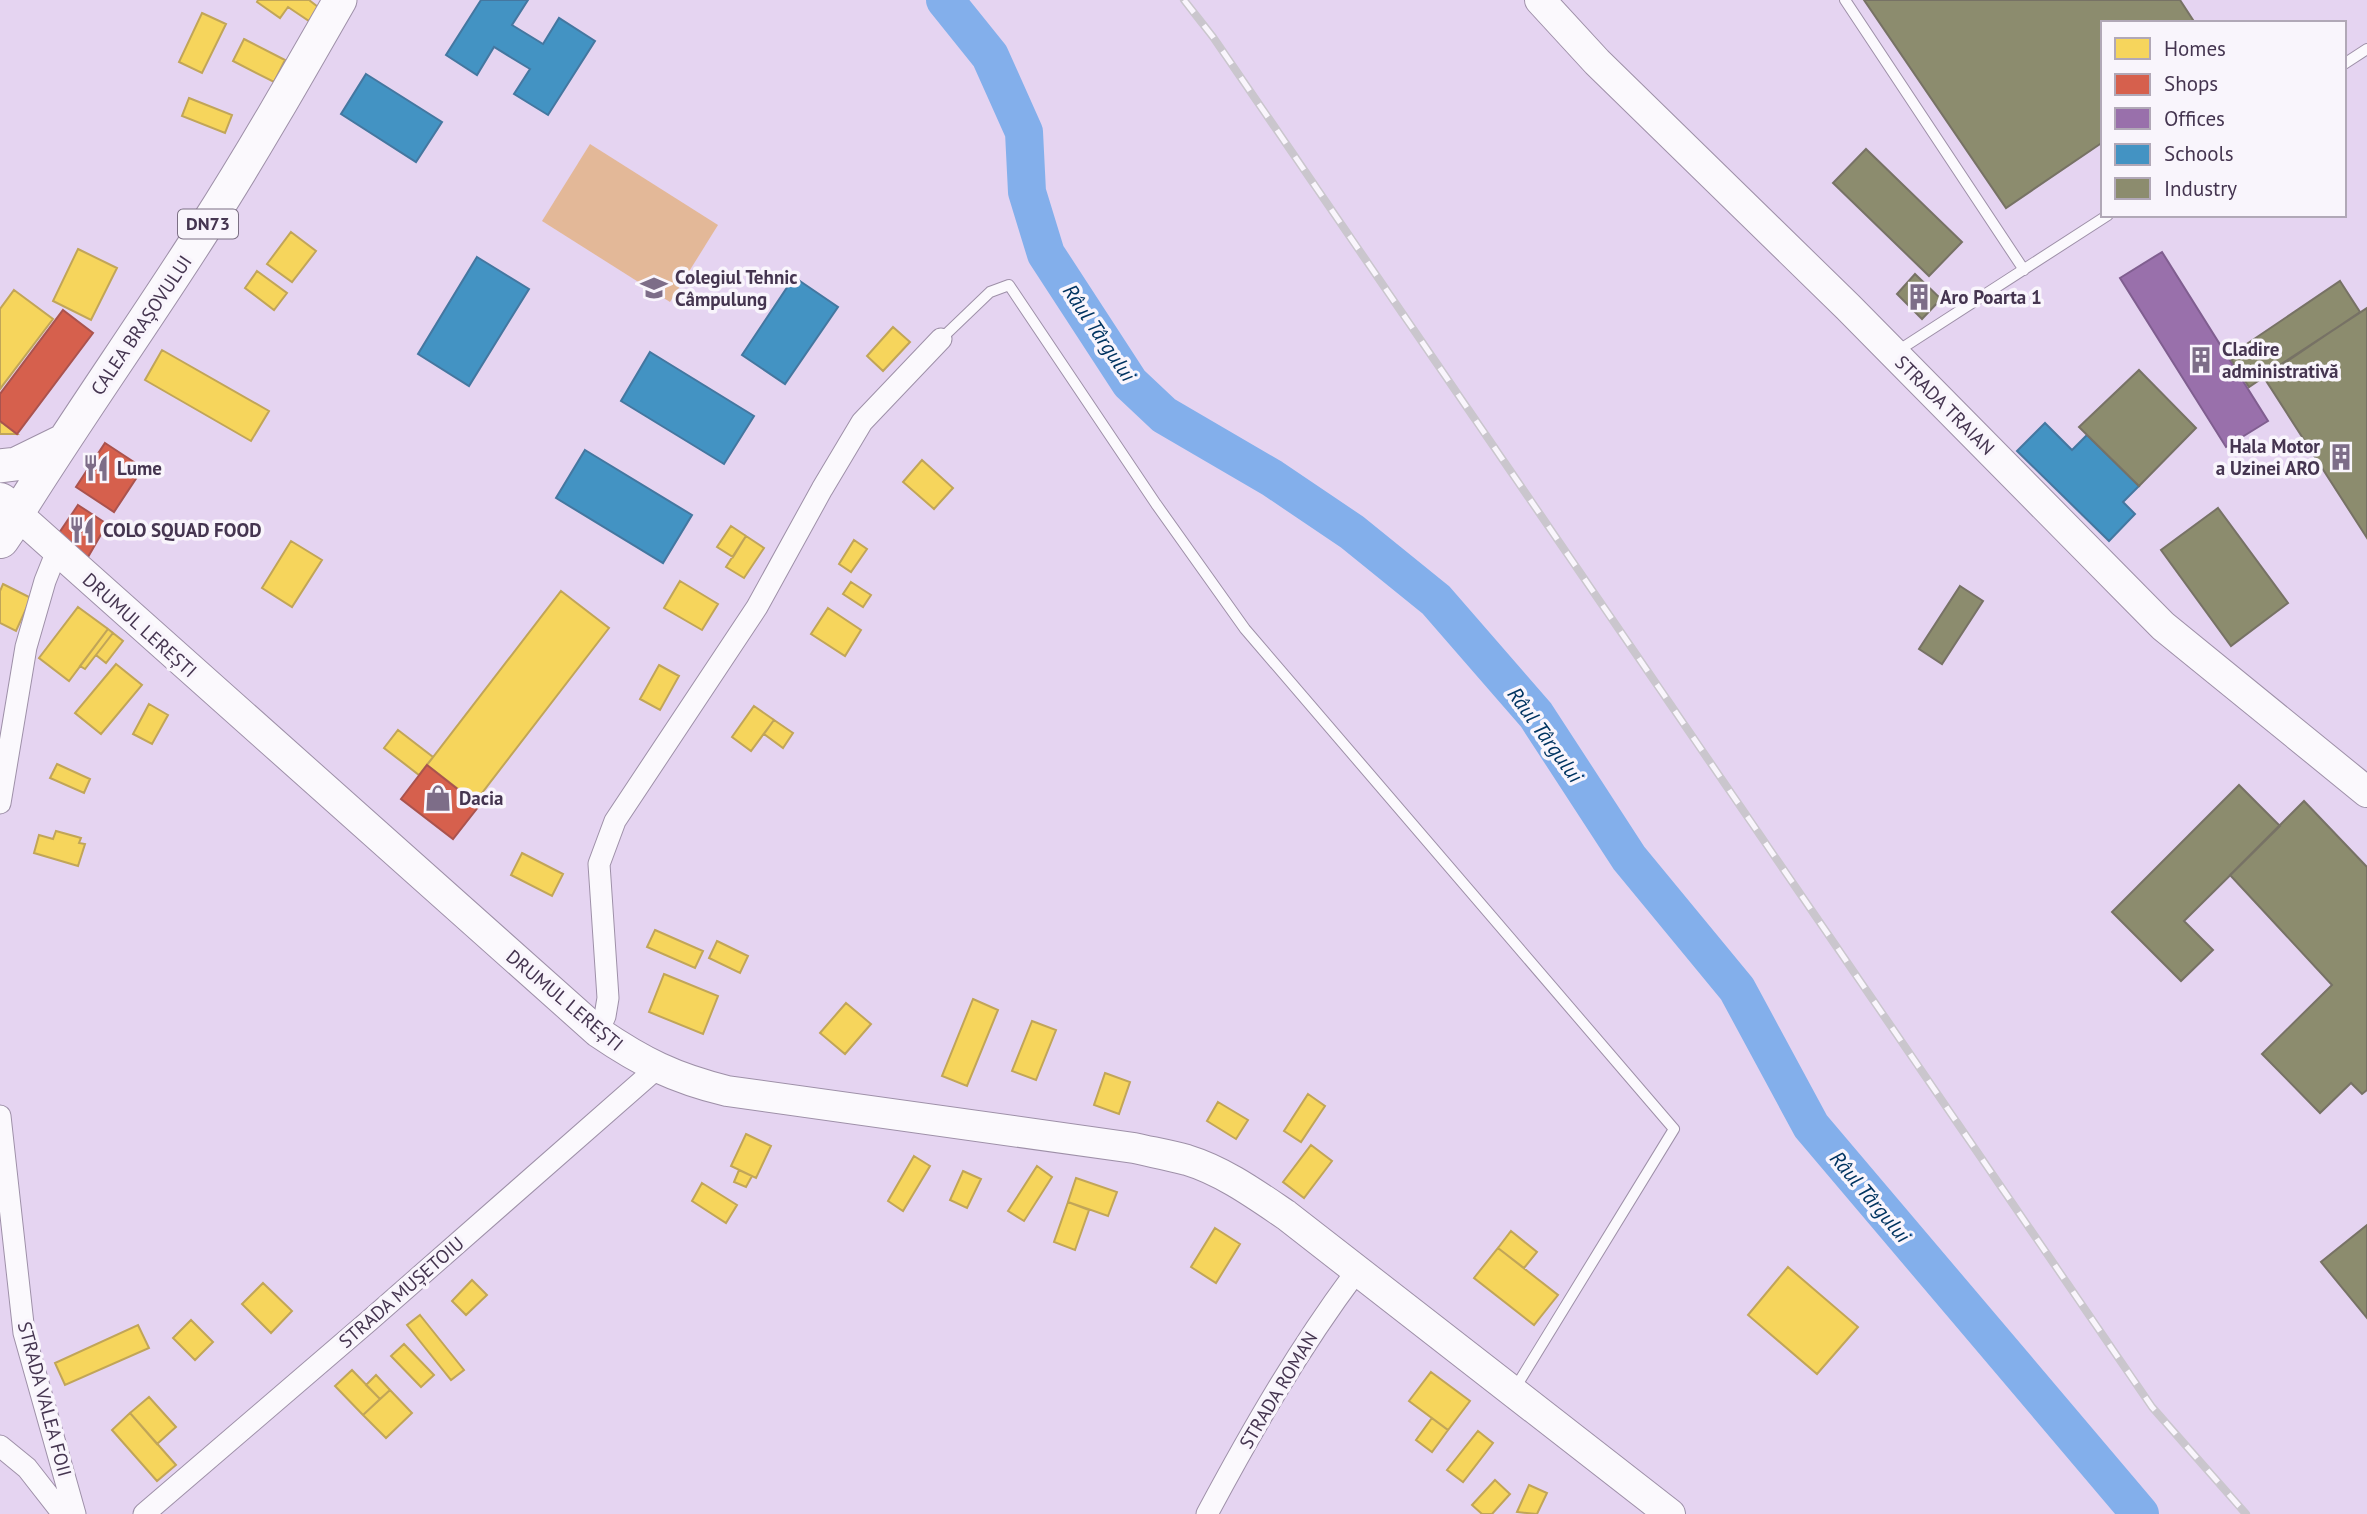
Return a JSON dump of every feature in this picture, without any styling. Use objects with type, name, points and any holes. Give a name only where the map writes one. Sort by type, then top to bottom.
[{"type":"main road","name":"CALEA BRAȘOVULUI","points":[[6,519],[63,441],[211,218],[257,145],[340,0]]},
{"type":"main road","name":"STRADA TRAIAN","points":[[1540,0],[1597,62],[1894,353],[2162,626],[2367,792]]},
{"type":"main road","points":[[0,466],[16,464],[63,441]]},
{"type":"main road","name":"DRUMUL LEREȘTI","points":[[6,519],[57,551],[598,1032],[656,1069],[691,1083],[746,1095],[1082,1140],[1134,1148],[1189,1161],[1248,1189],[1286,1215],[1670,1514]]},
{"type":"street","points":[[598,1032],[605,1016],[608,998],[599,864],[615,821],[757,607],[862,422],[941,339]]},
{"type":"street","points":[[0,803],[26,648],[45,580],[57,551]]},
{"type":"street","name":"STRADA MUȘETOIU","points":[[144,1514],[656,1069]]},
{"type":"street","name":"STRADA VALEA FOII","points":[[0,1116],[24,1333],[75,1514]]},
{"type":"street","name":"STRADA ROMAN","points":[[1207,1514],[1297,1356],[1356,1272]]},
{"type":"street","points":[[0,1446],[27,1468],[63,1514]]},
{"type":"lane","points":[[1845,0],[2024,270]]},
{"type":"lane","points":[[2346,63],[2367,49]]},
{"type":"lane","points":[[1894,353],[2105,217]]},
{"type":"lane","points":[[941,339],[990,292],[1009,285],[1156,504],[1245,629],[1674,1129],[1512,1393]]},
{"type":"shaded area","points":[[590,144],[718,225],[670,302],[542,221]]},
{"type":"building: Homes","points":[[309,0],[318,7],[309,21],[288,7],[280,18],[257,2]]},
{"type":"building: Homes","points":[[202,13],[226,24],[202,73],[179,62]]},
{"type":"building: Homes","points":[[244,39],[285,60],[274,82],[233,61]]},
{"type":"building: Homes","points":[[189,98],[232,115],[225,133],[182,116]]},
{"type":"building: Homes","points":[[291,232],[316,251],[292,282],[267,264]]},
{"type":"building: Homes","points":[[78,249],[117,268],[91,320],[53,301]]},
{"type":"building: Homes","points":[[257,271],[287,293],[274,310],[245,288]]},
{"type":"building: Homes","points":[[14,290],[53,319],[0,389],[0,309]]},
{"type":"building: Homes","points":[[893,327],[910,342],[883,371],[867,356]]},
{"type":"building: Homes","points":[[162,350],[269,411],[251,441],[145,380]]},
{"type":"building: Homes","points":[[0,421],[17,434],[0,434]]},
{"type":"building: Homes","points":[[922,460],[953,488],[934,509],[903,482]]},
{"type":"building: Homes","points":[[731,526],[746,536],[733,557],[717,547]]},
{"type":"building: Homes","points":[[746,536],[764,548],[744,578],[726,567]]},
{"type":"building: Homes","points":[[854,540],[867,549],[851,572],[839,564]]},
{"type":"building: Homes","points":[[291,541],[322,560],[292,607],[262,588]]},
{"type":"building: Homes","points":[[680,581],[718,604],[702,630],[664,608]]},
{"type":"building: Homes","points":[[851,582],[871,595],[863,607],[843,594]]},
{"type":"building: Homes","points":[[3,584],[31,598],[16,631],[0,623],[0,591]]},
{"type":"building: Homes","points":[[561,591],[609,628],[475,802],[427,765]]},
{"type":"building: Homes","points":[[78,607],[108,629],[69,681],[39,658]]},
{"type":"building: Homes","points":[[828,608],[861,630],[845,656],[811,634]]},
{"type":"building: Homes","points":[[108,629],[113,633],[85,669],[80,666]]},
{"type":"building: Homes","points":[[113,633],[123,641],[106,663],[96,655]]},
{"type":"building: Homes","points":[[116,664],[142,685],[101,734],[75,713]]},
{"type":"building: Homes","points":[[659,665],[679,676],[660,710],[640,699]]},
{"type":"building: Homes","points":[[149,704],[168,715],[152,744],[133,734]]},
{"type":"building: Homes","points":[[754,706],[774,720],[751,751],[732,737]]},
{"type":"building: Homes","points":[[774,720],[793,733],[783,748],[764,734]]},
{"type":"building: Homes","points":[[398,730],[433,757],[419,775],[384,748]]},
{"type":"building: Homes","points":[[57,764],[90,779],[84,793],[50,778]]},
{"type":"building: Homes","points":[[56,831],[81,838],[79,843],[85,844],[78,866],[34,853],[39,835],[53,839]]},
{"type":"building: Homes","points":[[522,853],[563,874],[552,896],[511,875]]},
{"type":"building: Homes","points":[[655,930],[703,951],[695,968],[647,947]]},
{"type":"building: Homes","points":[[717,941],[748,956],[740,973],[709,958]]},
{"type":"building: Homes","points":[[664,974],[718,996],[703,1034],[649,1012]]},
{"type":"building: Homes","points":[[973,999],[998,1010],[967,1086],[942,1076]]},
{"type":"building: Homes","points":[[846,1003],[871,1024],[845,1054],[820,1033]]},
{"type":"building: Homes","points":[[1032,1021],[1056,1030],[1036,1080],[1012,1071]]},
{"type":"building: Homes","points":[[1105,1073],[1130,1082],[1119,1114],[1094,1105]]},
{"type":"building: Homes","points":[[1308,1094],[1325,1106],[1301,1142],[1284,1131]]},
{"type":"building: Homes","points":[[1218,1102],[1248,1120],[1236,1139],[1207,1121]]},
{"type":"building: Homes","points":[[746,1134],[771,1146],[756,1178],[731,1166]]},
{"type":"building: Homes","points":[[1311,1145],[1332,1161],[1304,1198],[1283,1182]]},
{"type":"building: Homes","points":[[914,1156],[930,1166],[903,1211],[888,1201]]},
{"type":"building: Homes","points":[[1037,1166],[1052,1177],[1024,1221],[1008,1211]]},
{"type":"building: Homes","points":[[739,1170],[752,1176],[746,1187],[734,1182]]},
{"type":"building: Homes","points":[[963,1171],[981,1179],[967,1208],[950,1200]]},
{"type":"building: Homes","points":[[1076,1178],[1117,1192],[1108,1216],[1068,1202]]},
{"type":"building: Homes","points":[[702,1183],[737,1205],[726,1223],[692,1201]]},
{"type":"building: Homes","points":[[1068,1202],[1089,1210],[1075,1250],[1054,1242]]},
{"type":"building: Homes","points":[[1215,1228],[1240,1244],[1216,1283],[1191,1267]]},
{"type":"building: Homes","points":[[1511,1231],[1537,1252],[1524,1268],[1498,1248]]},
{"type":"building: Homes","points":[[1498,1248],[1558,1295],[1534,1325],[1474,1278]]},
{"type":"building: Homes","points":[[1788,1267],[1858,1327],[1817,1374],[1748,1315]]},
{"type":"building: Homes","points":[[472,1280],[487,1295],[466,1315],[452,1301]]},
{"type":"building: Homes","points":[[263,1283],[292,1311],[271,1333],[242,1304]]},
{"type":"building: Homes","points":[[420,1315],[464,1370],[451,1380],[407,1325]]},
{"type":"building: Homes","points":[[191,1320],[213,1342],[195,1360],[173,1338]]},
{"type":"building: Homes","points":[[138,1325],[149,1348],[65,1385],[55,1363]]},
{"type":"building: Homes","points":[[404,1344],[434,1375],[421,1387],[391,1356]]},
{"type":"building: Homes","points":[[352,1370],[380,1399],[363,1415],[335,1386]]},
{"type":"building: Homes","points":[[1431,1372],[1470,1401],[1448,1430],[1409,1401]]},
{"type":"building: Homes","points":[[376,1375],[390,1390],[380,1399],[366,1385]]},
{"type":"building: Homes","points":[[390,1390],[412,1413],[386,1438],[363,1415]]},
{"type":"building: Homes","points":[[149,1397],[176,1427],[157,1444],[130,1413]]},
{"type":"building: Homes","points":[[130,1413],[176,1465],[157,1481],[112,1430]]},
{"type":"building: Homes","points":[[1432,1418],[1448,1430],[1432,1452],[1416,1440]]},
{"type":"building: Homes","points":[[1478,1431],[1493,1443],[1463,1482],[1447,1470]]},
{"type":"building: Homes","points":[[1495,1480],[1510,1494],[1492,1514],[1482,1514],[1472,1505]]},
{"type":"building: Homes","points":[[1529,1485],[1547,1493],[1537,1514],[1517,1512]]},
{"type":"building: Shops","points":[[63,310],[93,333],[17,434],[0,421],[0,394]]},
{"type":"building: Shops","points":[[105,443],[143,468],[114,512],[76,487]]},
{"type":"building: Shops","name":"COLO SQUAD FOOD","points":[[78,505],[107,524],[88,557],[57,536]]},
{"type":"building: Shops","points":[[427,765],[479,806],[453,839],[401,799]]},
{"type":"building: Offices","name":"Cladire administrativă","points":[[2162,252],[2268,421],[2226,447],[2120,278]]},
{"type":"building: Schools","points":[[481,0],[528,0],[512,25],[543,44],[559,18],[595,41],[548,115],[514,94],[530,69],[494,47],[477,75],[446,55]]},
{"type":"building: Schools","points":[[366,74],[442,122],[416,162],[341,114]]},
{"type":"building: Schools","points":[[477,257],[529,289],[469,386],[418,354]]},
{"type":"building: Schools","points":[[794,277],[838,307],[785,384],[742,355]]},
{"type":"building: Schools","points":[[650,352],[754,416],[724,464],[621,401]]},
{"type":"building: Schools","points":[[2045,423],[2072,450],[2087,435],[2139,486],[2123,502],[2135,514],[2109,541],[2017,451]]},
{"type":"building: Schools","points":[[585,450],[692,515],[663,563],[556,498]]},
{"type":"building: Industry","points":[[1864,0],[2180,0],[2194,21],[2101,21],[2101,143],[2006,208]]},
{"type":"building: Industry","points":[[1866,149],[1962,242],[1929,276],[1833,183]]},
{"type":"building: Industry","name":"Aro Poarta 1","points":[[1915,274],[1941,299],[1922,319],[1897,294]]},
{"type":"building: Industry","points":[[2340,281],[2360,312],[2249,387],[2229,356]]},
{"type":"building: Industry","name":"Hala Motor a Uzinei ARO","points":[[2367,308],[2367,538],[2263,376]]},
{"type":"building: Industry","points":[[2139,370],[2196,428],[2139,486],[2079,427]]},
{"type":"building: Industry","points":[[2218,508],[2288,603],[2231,646],[2161,550]]},
{"type":"building: Industry","points":[[1960,586],[1983,601],[1942,664],[1919,649]]},
{"type":"building: Industry","points":[[2239,785],[2280,826],[2184,921],[2213,950],[2181,981],[2112,912]]},
{"type":"building: Industry","points":[[2304,801],[2367,867],[2367,1090],[2362,1094],[2351,1083],[2320,1113],[2262,1054],[2332,985],[2230,875]]},
{"type":"building: Industry","points":[[2367,1225],[2367,1318],[2321,1262]]},
{"type":"waterway","name":"Râul Târgului","points":[[945,0],[990,56],[1024,132],[1027,192],[1046,254],[1130,383],[1164,415],[1272,478],[1352,532],[1436,600],[1536,715],[1629,858],[1737,989],[1811,1126],[2140,1514]]},
{"type":"railway","points":[[1184,0],[1213,37],[2152,1407],[2246,1514]]},
{"type":"place","name":"Colegiul Tehnic Câmpulung","points":[[654,288]]},
{"type":"place","name":"Aro Poarta 1","points":[[1919,297]]},
{"type":"place","name":"Cladire administrativă","points":[[2201,360]]},
{"type":"place","name":"Hala Motor a Uzinei ARO","points":[[2341,457]]},
{"type":"place","name":"Lume","points":[[96,468]]},
{"type":"place","name":"COLO SQUAD FOOD","points":[[82,530]]},
{"type":"place","name":"Dacia","points":[[438,798]]}]
